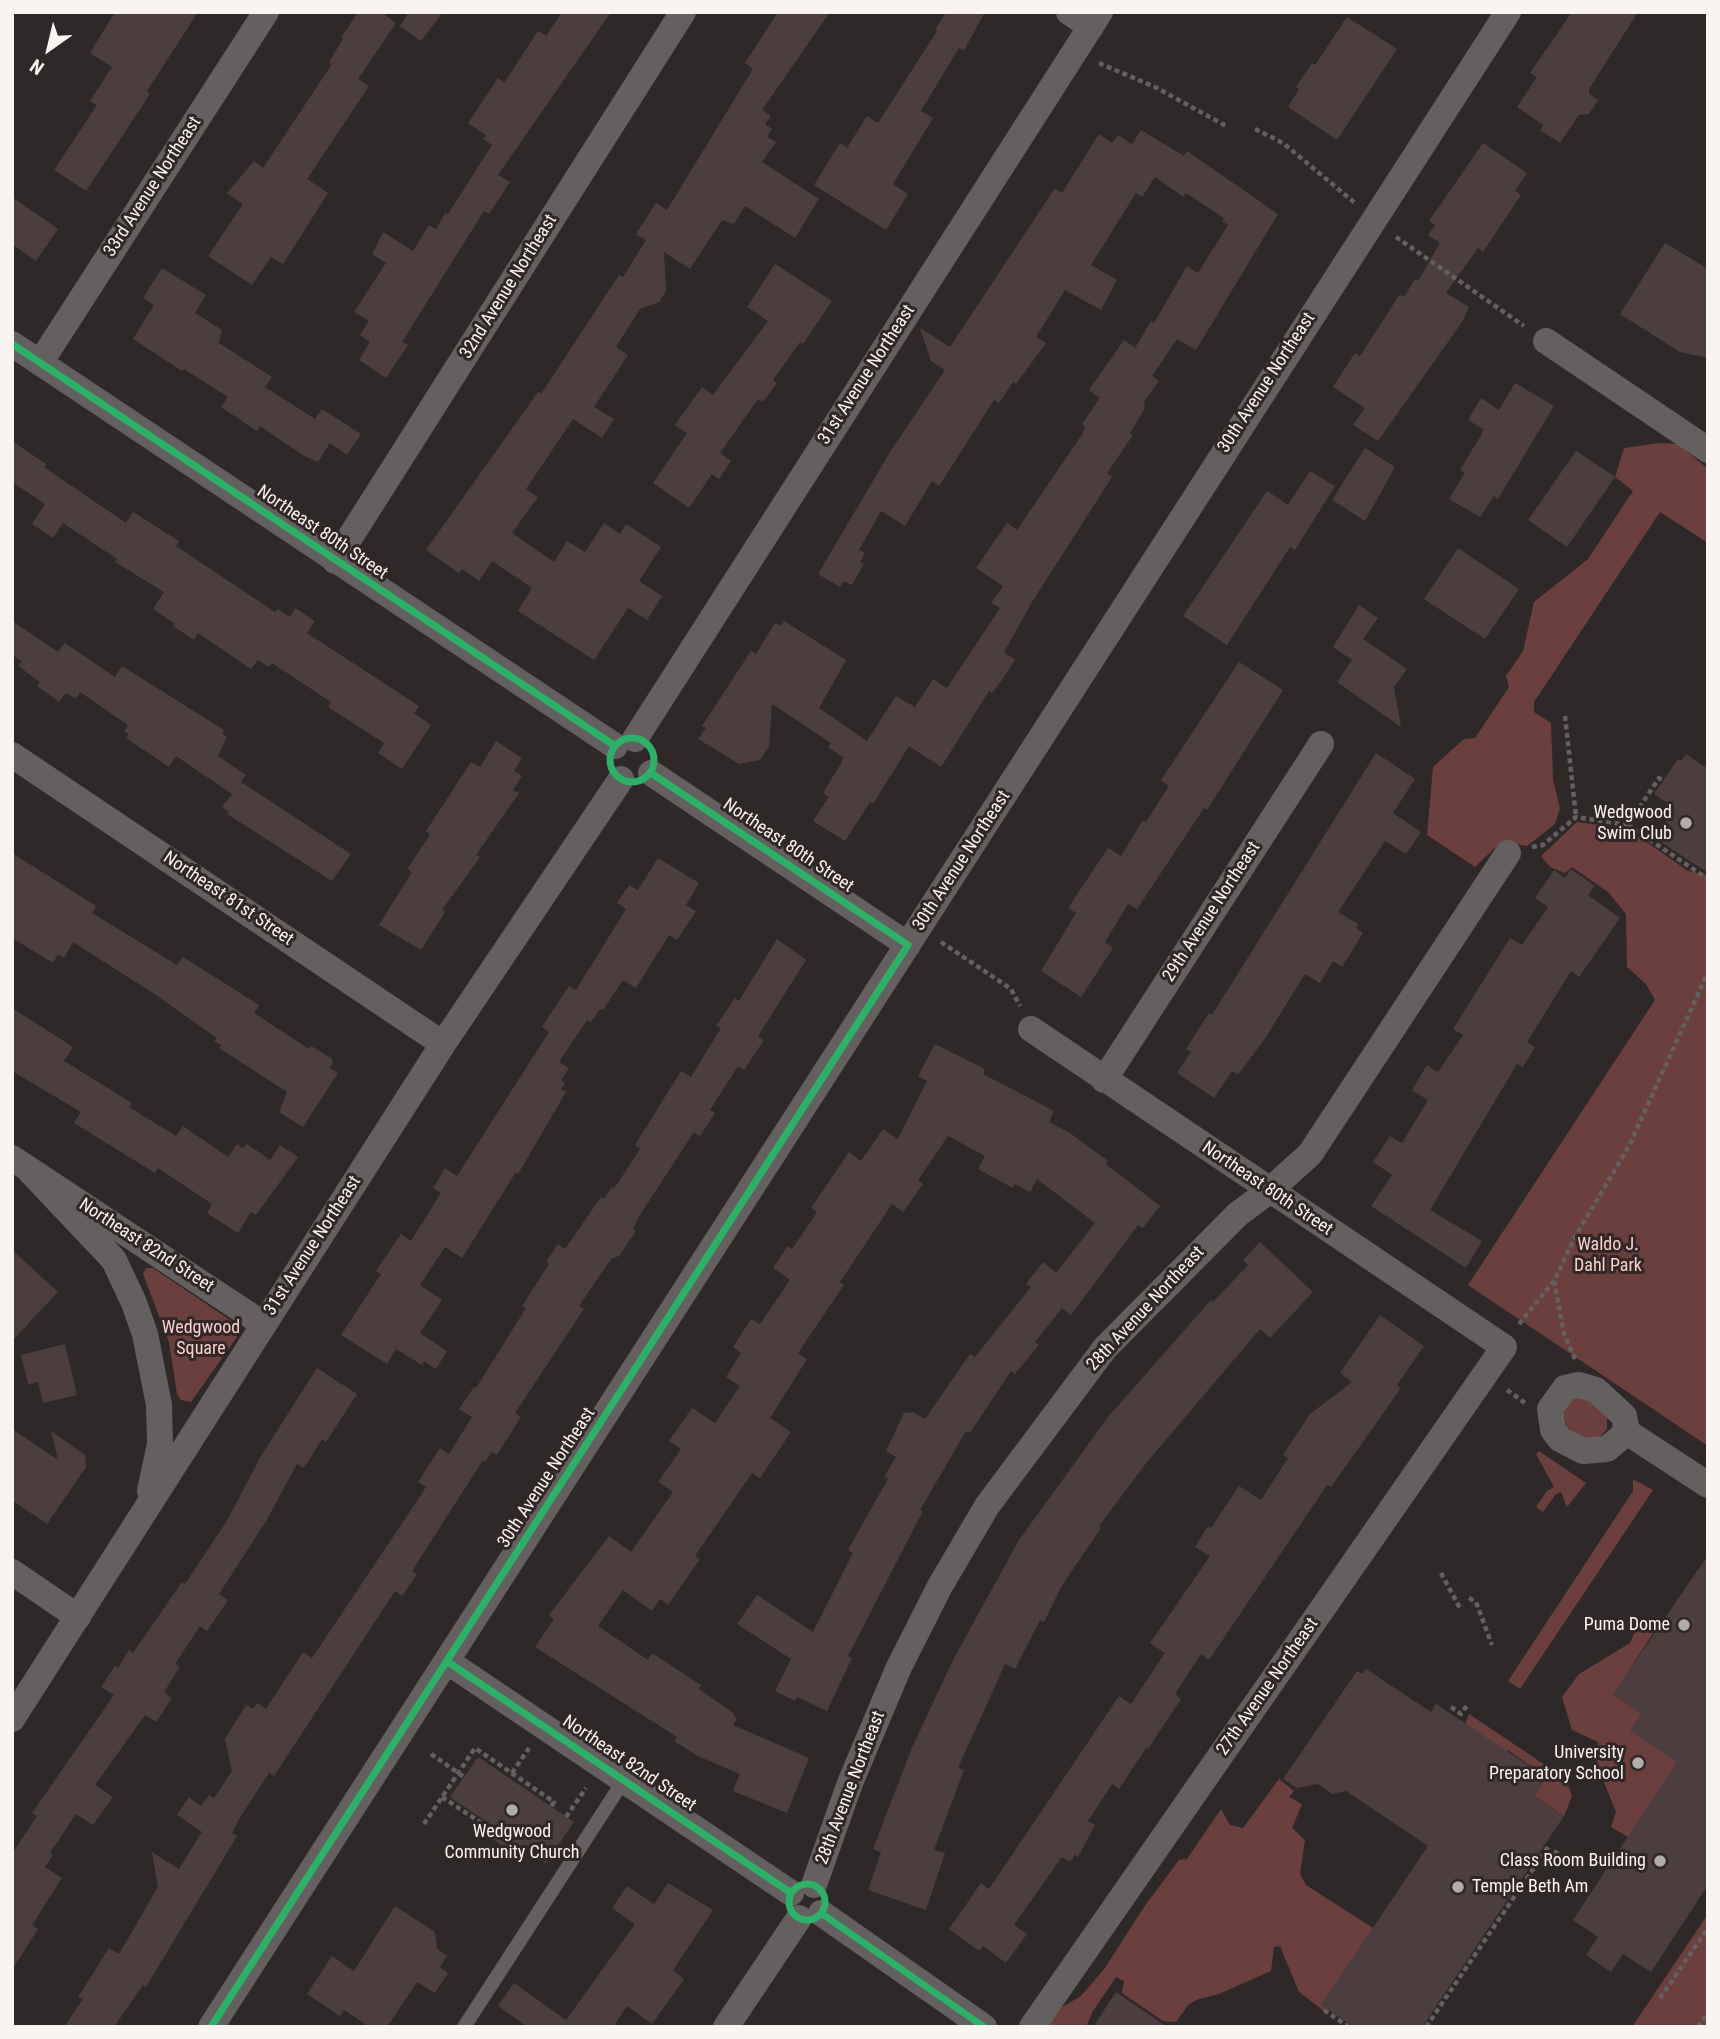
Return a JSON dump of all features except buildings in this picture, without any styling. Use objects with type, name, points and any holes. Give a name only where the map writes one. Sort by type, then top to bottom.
[{"type":"street","name":"33rd Avenue Northeast","points":[[40,363],[266,12]]},
{"type":"street","name":"32nd Avenue Northeast","points":[[335,561],[683,12]]},
{"type":"street","name":"30th Avenue Northeast","points":[[211,2027],[1508,12]]},
{"type":"street","name":"31st Avenue Northeast","points":[[625,742],[1087,17]]},
{"type":"street","points":[[1536,334],[1708,450]]},
{"type":"street","name":"Northeast 80th Street","points":[[12,344],[335,561],[625,742]]},
{"type":"street","points":[[625,742],[649,745],[655,759],[651,773],[638,782],[621,779],[611,766],[625,742]]},
{"type":"street","name":"29th Avenue Northeast","points":[[1104,1080],[1321,744]]},
{"type":"street","name":"Northeast 81st Street","points":[[12,755],[443,1044]]},
{"type":"street","name":"Northeast 80th Street","points":[[651,773],[908,945]]},
{"type":"street","name":"31st Avenue Northeast","points":[[12,1719],[443,1044],[621,779]]},
{"type":"street","name":"28th Avenue Northeast","points":[[726,2027],[806,1902],[849,1783],[899,1667],[940,1586],[987,1506],[1105,1348],[1238,1214],[1269,1191],[1310,1154],[1515,850]]},
{"type":"street","name":"Northeast 80th Street","points":[[1027,1021],[1104,1080],[1504,1347]]},
{"type":"street","name":"Northeast 82nd Street","points":[[20,1164],[263,1324]]},
{"type":"street","name":"Northeast 82nd Street","points":[[20,1164],[114,1260],[123,1275],[145,1334],[161,1424],[160,1444],[145,1511]]},
{"type":"street","name":"27th Avenue Northeast","points":[[1032,2027],[1504,1347]]},
{"type":"street","points":[[1627,1432],[1708,1485]]},
{"type":"street","points":[[12,1572],[78,1617]]},
{"type":"street","name":"Northeast 82nd Street","points":[[448,1662],[806,1902],[984,2027]]},
{"type":"lane","points":[[464,2027],[624,1780]]},
{"type":"path","points":[[1097,63],[1106,64],[1157,88],[1226,126]]},
{"type":"path","points":[[1255,129],[1283,143],[1358,206]]},
{"type":"path","points":[[1396,237],[1536,334]]},
{"type":"path","points":[[1564,716],[1576,817]]},
{"type":"path","points":[[1628,825],[1659,778],[1663,781]]},
{"type":"path","points":[[1515,850],[1543,845],[1576,817],[1628,825],[1708,879]]},
{"type":"path","points":[[941,941],[1012,989],[1027,1021]]},
{"type":"path","points":[[1504,1347],[1532,1306],[1554,1281],[1575,1237],[1629,1146],[1708,972]]},
{"type":"path","points":[[1554,1281],[1564,1334],[1579,1369]]},
{"type":"path","points":[[1503,1388],[1531,1407]]},
{"type":"path","points":[[1441,1573],[1461,1609]]},
{"type":"path","points":[[1469,1598],[1476,1602],[1492,1645]]},
{"type":"path","points":[[1451,1707],[1461,1714],[1468,1704]]},
{"type":"path","points":[[424,1824],[475,1748],[542,1797],[554,1802],[551,1807]]},
{"type":"path","points":[[512,1773],[528,1748]]},
{"type":"path","points":[[431,1754],[464,1777]]},
{"type":"path","points":[[566,1817],[586,1788]]},
{"type":"path","points":[[442,1797],[495,1832]]},
{"type":"path","points":[[1426,2027],[1548,1847]]},
{"type":"path","points":[[1554,1851],[1566,1859]]},
{"type":"path","points":[[1660,1998],[1708,1928]]},
{"type":"path","points":[[1324,2010],[1349,2027]]},
{"type":"path","points":[[1699,2027],[1708,2013]]},
{"type":"green space","points":[[1660,443],[1678,444],[1708,469],[1708,543],[1660,512],[1534,702],[1534,712],[1551,723],[1553,780],[1560,808],[1555,824],[1527,846],[1501,842],[1475,867],[1427,835],[1433,767],[1464,739],[1475,738],[1509,687],[1506,676],[1523,651],[1534,602],[1588,559],[1633,491],[1615,477],[1624,448]]},
{"type":"green space","name":"Waldo J. Dahl Park","points":[[1577,822],[1628,829],[1688,871],[1708,875],[1708,1446],[1468,1285],[1655,1000],[1646,984],[1627,967],[1626,914],[1608,892],[1572,867],[1565,873],[1550,867],[1541,856]]},
{"type":"green space","name":"Wedgwood Square","points":[[146,1268],[153,1268],[236,1324],[239,1329],[237,1337],[191,1402],[181,1400],[177,1394],[169,1342],[143,1274]]},
{"type":"green space","points":[[1576,1398],[1590,1401],[1607,1417],[1607,1429],[1599,1438],[1589,1440],[1572,1432],[1566,1425],[1563,1411],[1568,1402]]},
{"type":"green space","points":[[1539,1451],[1586,1483],[1567,1507],[1561,1492],[1556,1494],[1543,1512],[1536,1507],[1547,1491],[1554,1487],[1536,1454]]},
{"type":"green space","points":[[1633,1479],[1653,1490],[1520,1689],[1508,1681],[1633,1491]]},
{"type":"green space","points":[[1640,1620],[1655,1630],[1614,1694],[1642,1714],[1631,1730],[1702,1755],[1628,1837],[1611,1827],[1616,1812],[1597,1765],[1598,1742],[1572,1730],[1562,1697],[1579,1674],[1630,1643]]},
{"type":"green space","points":[[1469,1714],[1566,1779],[1572,1796],[1564,1816],[1534,1796],[1546,1777],[1508,1750],[1499,1762],[1465,1725]]},
{"type":"green space","points":[[1279,1779],[1294,1791],[1289,1797],[1302,1804],[1292,1828],[1305,1840],[1300,1874],[1306,1885],[1373,1928],[1324,2011],[1299,1992],[1280,1946],[1274,1947],[1271,1971],[1189,2004],[1176,2022],[1163,2021],[1122,1993],[1124,1981],[1116,1977],[1093,2011],[1086,2027],[1046,2027],[1062,2007],[1081,1996],[1105,1968],[1144,1907],[1179,1860],[1187,1859],[1221,1809],[1230,1825],[1243,1828]]},
{"type":"green space","points":[[1708,1914],[1708,2027],[1632,2027]]},
{"type":"cycle path","points":[[12,344],[615,746]]},
{"type":"cycle path","points":[[632,738],[647,745],[654,760],[647,775],[632,782],[617,775],[610,760],[617,745],[632,738]]},
{"type":"cycle path","points":[[211,2027],[908,945],[651,773]]},
{"type":"cycle path","points":[[448,1662],[791,1893]]},
{"type":"cycle path","points":[[807,1884],[820,1889],[825,1902],[820,1915],[807,1920],[794,1915],[789,1902],[794,1889],[807,1884]]},
{"type":"cycle path","points":[[821,1913],[984,2027]]},
{"type":"place","name":"Wedgwood Swim Club","points":[[1686,823]]},
{"type":"place","name":"Puma Dome","points":[[1684,1625]]},
{"type":"place","name":"University Preparatory School","points":[[1638,1763]]},
{"type":"place","name":"Wedgwood Community Church","points":[[512,1810]]},
{"type":"place","name":"Class Room Building","points":[[1660,1861]]},
{"type":"place","name":"Temple Beth Am","points":[[1458,1887]]}]
